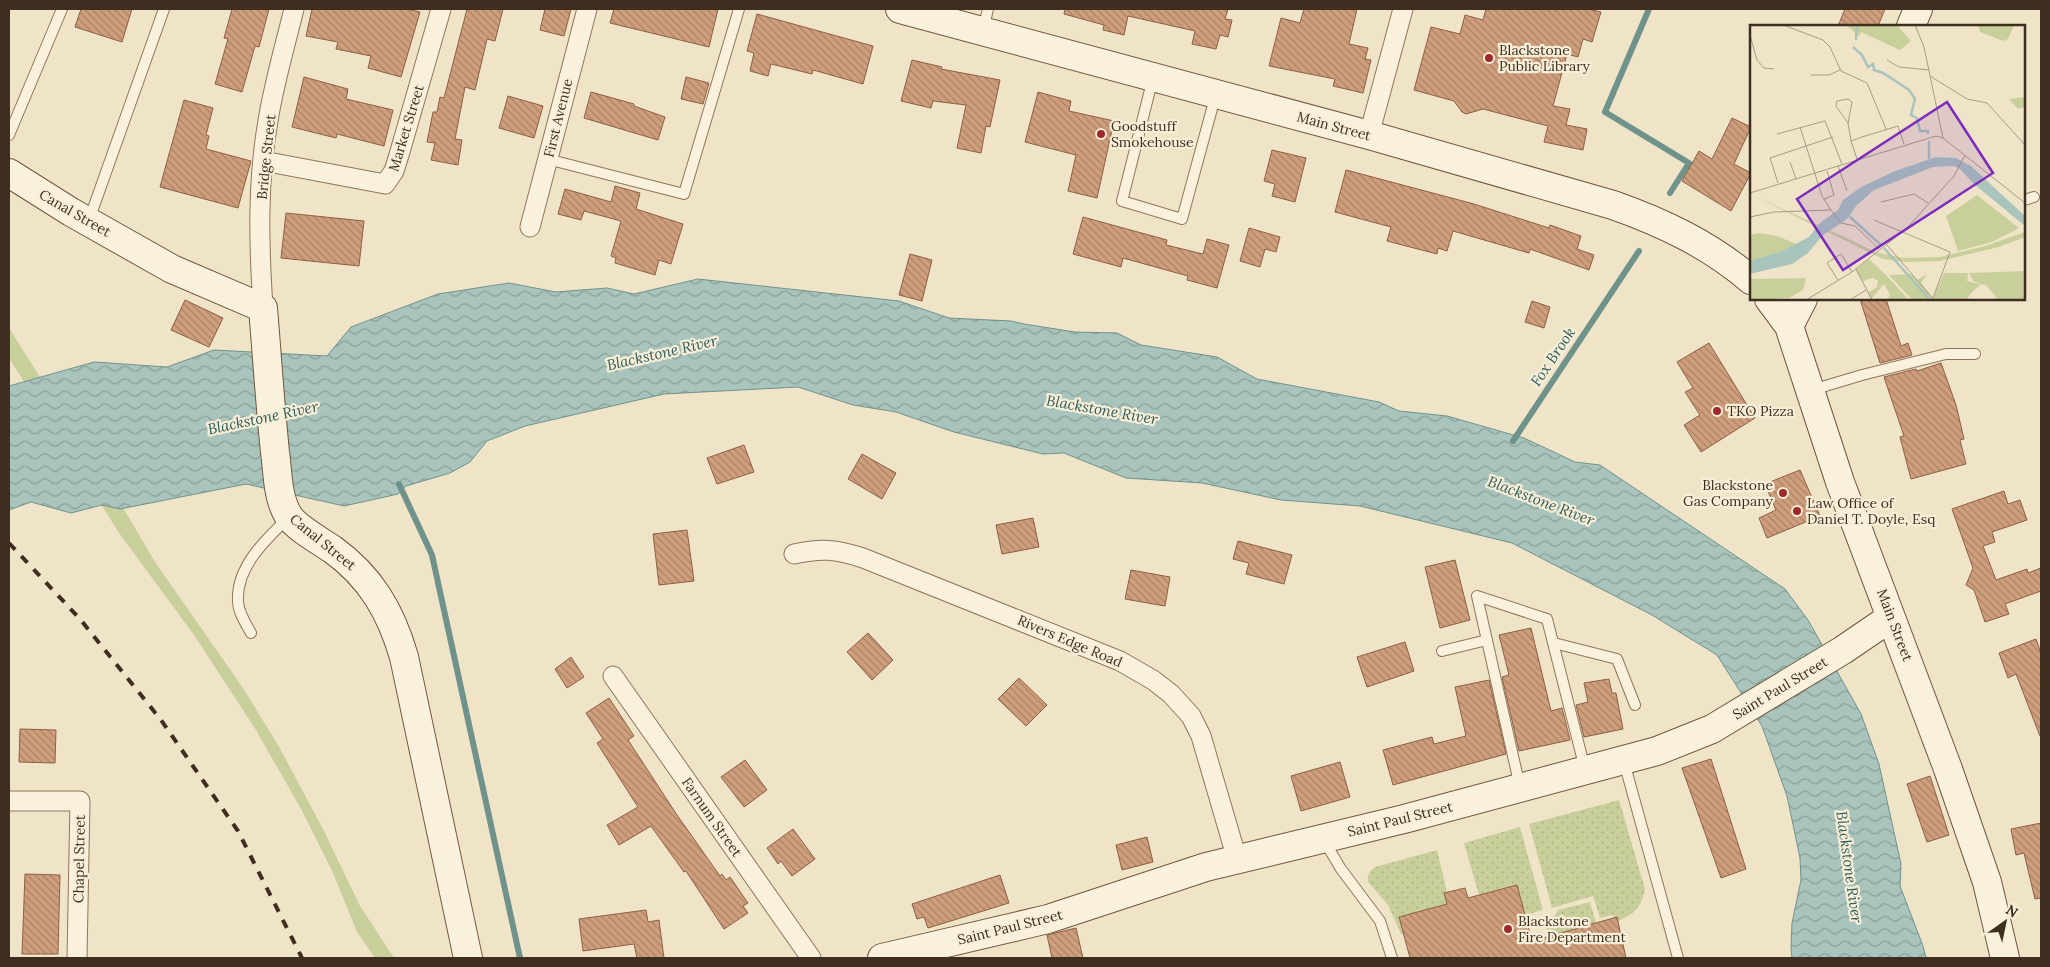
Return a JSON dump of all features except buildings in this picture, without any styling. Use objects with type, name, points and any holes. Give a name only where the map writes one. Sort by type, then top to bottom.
[{"type":"main road","name":"Main Street","points":[[900,9],[985,20],[1154,77],[1369,135],[1613,205],[1643,216],[1700,242],[1730,262],[1750,279]]},
{"type":"main road","points":[[1911,25],[1918,9]]},
{"type":"main road","name":"Canal Street","points":[[9,173],[71,212],[264,319],[269,400],[285,509],[362,573],[393,622],[404,657],[468,958]]},
{"type":"main road","name":"Main Street","points":[[1770,300],[1788,326],[1840,482],[1881,589],[1890,618],[1910,665],[1981,863],[2006,958]]},
{"type":"main road","points":[[1788,326],[1802,300]]},
{"type":"main road","name":"Saint Paul Street","points":[[882,958],[1048,919],[1178,875],[1404,819],[1657,751],[1712,729],[1843,650],[1890,618]]},
{"type":"street","name":"Bridge Street","points":[[264,319],[259,230],[263,161],[268,121],[294,9]]},
{"type":"street","name":"Market Street","points":[[263,161],[385,184],[394,171],[441,9]]},
{"type":"street","name":"First Avenue","points":[[530,227],[587,9]]},
{"type":"street","points":[[1369,135],[1403,9]]},
{"type":"street","name":"Rivers Edge Road","points":[[794,554],[818,549],[832,550],[864,558],[1120,661],[1153,680],[1182,704],[1201,736],[1237,859]]},
{"type":"street","name":"Farnum Street","points":[[613,676],[811,958]]},
{"type":"street","name":"Chapel Street","points":[[9,801],[80,801],[77,958]]},
{"type":"lane","points":[[9,136],[62,9]]},
{"type":"lane","points":[[88,221],[164,9]]},
{"type":"lane","points":[[547,160],[684,194],[739,9]]},
{"type":"lane","points":[[1154,77],[1122,201],[1182,219],[1216,94]]},
{"type":"lane","points":[[2025,200],[2034,197]]},
{"type":"lane","points":[[1811,391],[1862,375],[1946,354],[1975,354]]},
{"type":"lane","points":[[251,633],[238,602],[239,588],[244,570],[285,509]]},
{"type":"lane","points":[[1520,788],[1477,596],[1547,619],[1586,770]]},
{"type":"lane","points":[[1442,651],[1487,640]]},
{"type":"lane","points":[[1554,643],[1617,660],[1635,705]]},
{"type":"lane","points":[[1623,760],[1678,958]]},
{"type":"lane","points":[[1322,838],[1340,869],[1380,921],[1392,958]]},
{"type":"green space","points":[[9,328],[125,511],[155,562],[243,688],[278,745],[322,827],[360,906],[394,958],[375,958],[357,932],[333,873],[301,809],[256,730],[194,635],[119,533],[9,358]]},
{"type":"green space","points":[[1619,800],[1645,889],[1642,901],[1633,913],[1618,921],[1612,915],[1600,918],[1593,896],[1552,908],[1529,824]]},
{"type":"green space","points":[[1520,827],[1543,910],[1525,915],[1516,885],[1479,895],[1464,843]]},
{"type":"green space","points":[[1437,850],[1447,892],[1447,904],[1399,917],[1404,933],[1401,934],[1388,905],[1368,882],[1369,873],[1375,867]]},
{"type":"green space","points":[[1590,902],[1596,923],[1548,936],[1546,930],[1558,910]]},
{"type":"water","name":"Blackstone River","points":[[698,279],[899,301],[949,318],[1011,321],[1075,332],[1117,333],[1141,345],[1217,357],[1257,379],[1379,402],[1399,411],[1447,416],[1524,438],[1575,462],[1600,465],[1785,589],[1808,620],[1861,714],[1879,764],[1901,864],[1900,886],[1926,958],[1792,958],[1792,923],[1801,880],[1800,858],[1787,796],[1762,726],[1717,655],[1652,615],[1512,543],[1360,506],[1281,500],[1202,483],[1126,478],[1064,453],[1043,454],[954,432],[896,412],[853,405],[798,387],[664,394],[525,426],[487,441],[470,462],[450,473],[406,486],[398,494],[344,506],[246,484],[120,509],[102,505],[71,513],[31,502],[9,510],[9,386],[94,362],[167,367],[214,350],[327,356],[351,327],[438,294],[509,283],[556,292],[607,288],[634,294]]},
{"type":"waterway","name":"Fox Brook","points":[[1649,9],[1605,112],[1689,163],[1670,193]]},
{"type":"waterway","name":"Fox Brook","points":[[1513,441],[1639,251]]},
{"type":"waterway","points":[[399,484],[432,555],[520,958]]},
{"type":"railway","points":[[9,543],[80,619],[161,720],[238,831],[302,958]]},
{"type":"place","name":"Blackstone Public Library","points":[[1489,58]]},
{"type":"place","name":"Goodstuff Smokehouse","points":[[1101,134]]},
{"type":"place","name":"TKO Pizza","points":[[1717,411]]},
{"type":"place","name":"Blackstone Gas Company","points":[[1783,493]]},
{"type":"place","name":"Law Office of Daniel T. Doyle, Esq","points":[[1797,511]]},
{"type":"place","name":"Blackstone Fire Department","points":[[1508,929]]}]
